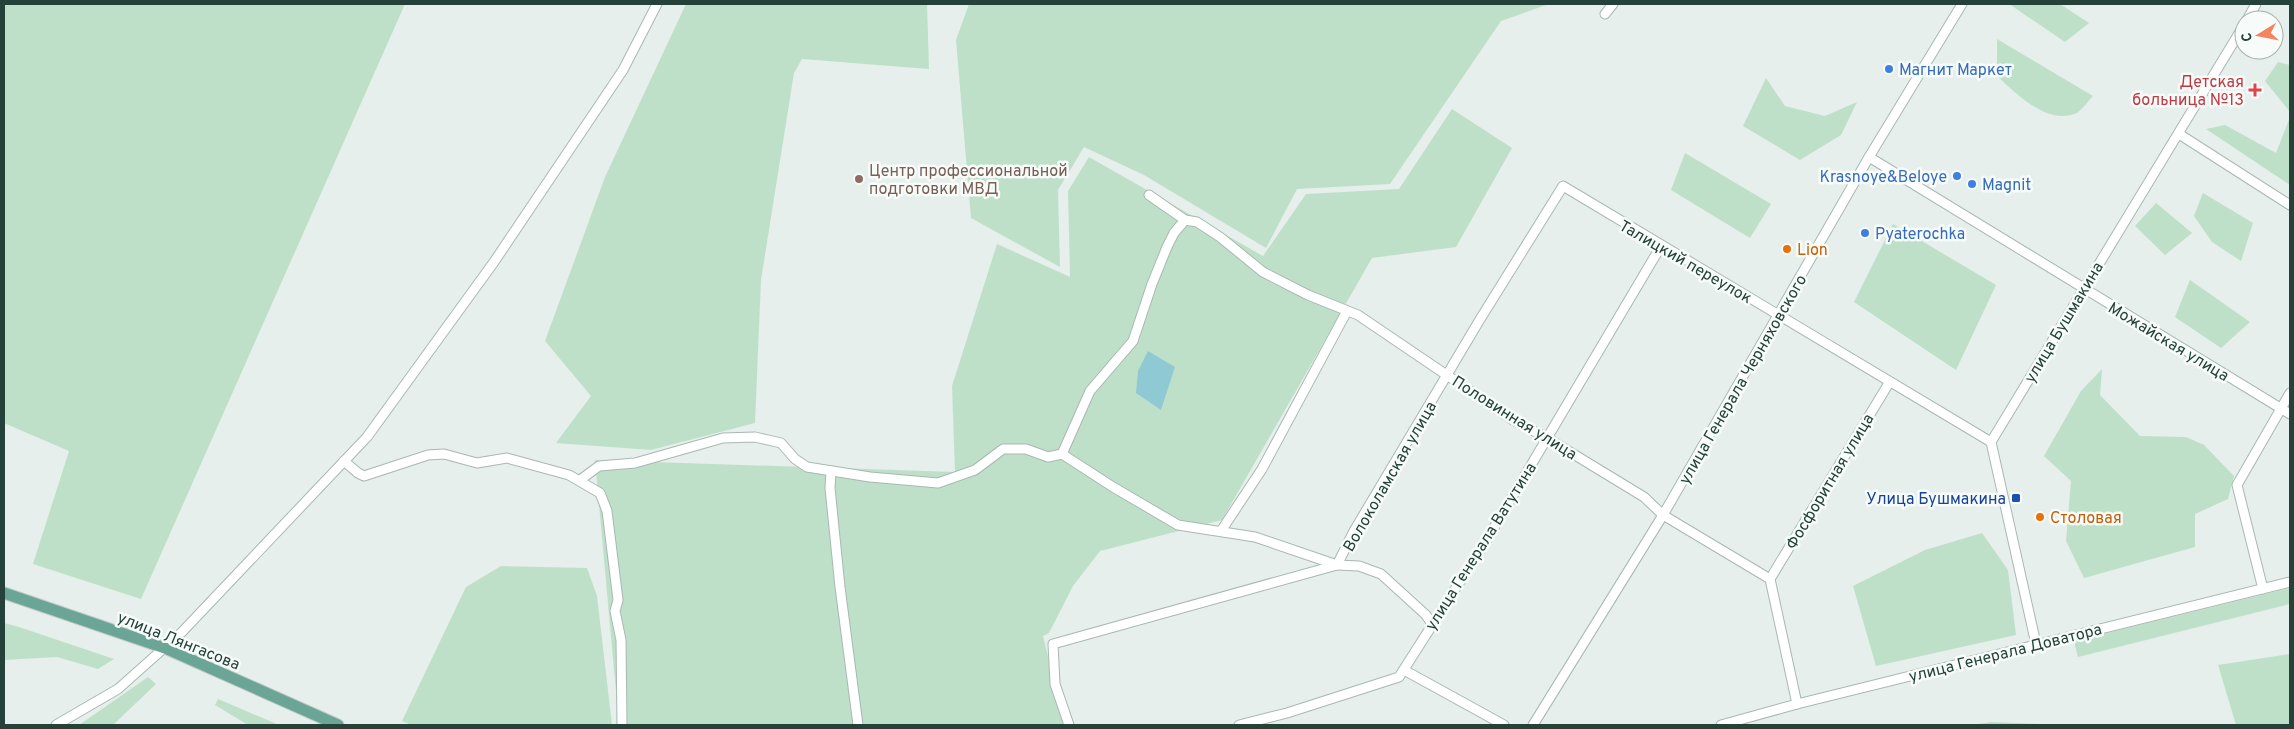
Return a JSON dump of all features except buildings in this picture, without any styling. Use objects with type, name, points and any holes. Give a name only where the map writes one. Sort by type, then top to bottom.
[{"type":"main road","name":"улица Лянгасова","points":[[4,593],[165,648],[338,725]]},
{"type":"street","points":[[56,725],[118,689],[165,648],[367,437],[494,262],[623,70],[657,4]]},
{"type":"street","points":[[1605,14],[1613,4]]},
{"type":"street","name":"улица Генерала Черняховского","points":[[1533,725],[1663,515],[1869,157],[1962,4]]},
{"type":"street","name":"улица Бушмакина","points":[[1991,442],[2234,42]]},
{"type":"street","points":[[2179,134],[2290,204]]},
{"type":"street","name":"Можайская улица","points":[[1869,157],[2290,414]]},
{"type":"street","name":"Талицкий переулок","points":[[1563,186],[1889,383],[1991,442]]},
{"type":"street","name":"Волоколамская улица","points":[[1069,725],[1055,684],[1053,644],[1337,565],[1354,531],[1479,321],[1563,186]]},
{"type":"street","name":"Половинная улица","points":[[1149,195],[1185,220],[1197,222],[1220,237],[1263,272],[1308,295],[1358,316],[1513,420],[1547,438],[1644,497],[1663,515],[1770,579]]},
{"type":"street","points":[[1062,454],[1090,391],[1133,342],[1152,284],[1167,248],[1174,233],[1185,220]]},
{"type":"street","name":"улица Генерала Ватутина","points":[[1404,670],[1488,536],[1661,246]]},
{"type":"street","points":[[1221,531],[1262,469],[1348,311]]},
{"type":"street","name":"Фосфоритная улица","points":[[1770,579],[1889,383]]},
{"type":"street","points":[[2263,589],[2237,485],[2290,393]]},
{"type":"street","points":[[580,480],[598,466],[635,463],[723,438],[755,438],[781,443],[795,459],[807,467],[870,477],[938,483],[975,470],[1003,449],[1026,449],[1048,457],[1062,454],[1178,525],[1255,537],[1337,565],[1358,566],[1381,574],[1426,615],[1432,624]]},
{"type":"street","points":[[1991,442],[2036,644]]},
{"type":"street","points":[[344,461],[364,476],[428,456],[444,454],[477,463],[507,458],[580,480],[600,493],[607,512],[618,600],[615,611],[621,640],[622,725]]},
{"type":"street","points":[[831,471],[830,488],[840,587],[858,725]]},
{"type":"street","points":[[1770,579],[1797,704]]},
{"type":"street","name":"улица Генерала Доватора","points":[[1721,725],[1797,704],[2290,582]]},
{"type":"street","points":[[1239,725],[1287,713],[1398,676],[1404,670],[1504,725]]},
{"type":"street","points":[[1752,725],[1758,715]]},
{"type":"green space","points":[[4,4],[405,4],[141,599],[33,564],[69,451],[4,423]]},
{"type":"green space","points":[[686,4],[927,4],[929,69],[802,59],[794,73],[761,280],[755,423],[651,450],[556,443],[591,396],[545,341],[605,177]]},
{"type":"green space","points":[[969,4],[1549,4],[1501,21],[1390,184],[1297,189],[1266,248],[1144,175],[1084,147],[1058,190],[1060,267],[971,218],[956,40]]},
{"type":"green space","points":[[2009,4],[2060,4],[2089,23],[2065,42]]},
{"type":"green space","points":[[1997,39],[2093,96],[2079,112],[2066,116],[2044,112],[2033,106],[1997,76]]},
{"type":"green space","points":[[2278,62],[2290,65],[2290,112],[2265,81]]},
{"type":"green space","points":[[1766,78],[1785,106],[1825,116],[1857,102],[1841,135],[1800,160],[1743,126]]},
{"type":"green space","points":[[1452,109],[1512,148],[1456,247],[1372,258],[1222,520],[1100,551],[1073,586],[1049,633],[1043,636],[1065,725],[619,725],[595,460],[955,472],[952,386],[997,244],[1070,277],[1068,191],[1089,157],[1263,256],[1306,194],[1399,189]]},
{"type":"green space","points":[[2290,117],[2290,185],[2206,129],[2225,125],[2276,153]]},
{"type":"green space","points":[[1685,153],[1771,204],[1750,238],[1671,190]]},
{"type":"green space","points":[[2203,193],[2253,223],[2241,261],[2212,242],[2194,216]]},
{"type":"green space","points":[[2156,203],[2192,233],[2165,255],[2135,226]]},
{"type":"green space","points":[[1893,224],[1996,285],[1956,370],[1854,302]]},
{"type":"green space","points":[[2190,280],[2250,322],[2221,348],[2175,317]]},
{"type":"green space","points":[[2102,369],[2100,395],[2140,436],[2186,437],[2204,445],[2234,476],[2228,499],[2195,514],[2195,547],[2084,578],[2066,541],[2071,481],[2044,456],[2081,391]]},
{"type":"green space","points":[[1982,533],[2008,570],[2016,635],[1876,666],[1853,586],[1925,550]]},
{"type":"green space","points":[[501,566],[587,568],[597,596],[612,725],[411,725],[402,721],[466,587]]},
{"type":"green space","points":[[2290,588],[2290,604],[2078,657],[2074,641]]},
{"type":"green space","points":[[4,623],[114,659],[98,669],[57,657],[4,660]]},
{"type":"green space","points":[[2290,654],[2290,725],[2236,725],[2218,665]]},
{"type":"green space","points":[[148,677],[156,684],[113,725],[79,725]]},
{"type":"green space","points":[[218,699],[279,725],[248,725],[215,705]]},
{"type":"green space","points":[[1992,722],[2040,724],[2040,725],[1970,725]]},
{"type":"water","points":[[1148,351],[1175,367],[1161,410],[1136,393],[1138,371]]},
{"type":"place","name":"Магнит Маркет","points":[[1889,69]]},
{"type":"place","name":"Детская больница №13","points":[[2255,90]]},
{"type":"place","name":"Krasnoye&Beloye","points":[[1957,176]]},
{"type":"place","name":"Центр профессиональной подготовки МВД","points":[[859,179]]},
{"type":"place","name":"Magnit","points":[[1972,184]]},
{"type":"place","name":"Pyaterochka","points":[[1865,233]]},
{"type":"place","name":"Lion","points":[[1787,249]]},
{"type":"place","name":"Улица Бушмакина","points":[[2016,498]]},
{"type":"place","name":"Столовая","points":[[2040,517]]}]
